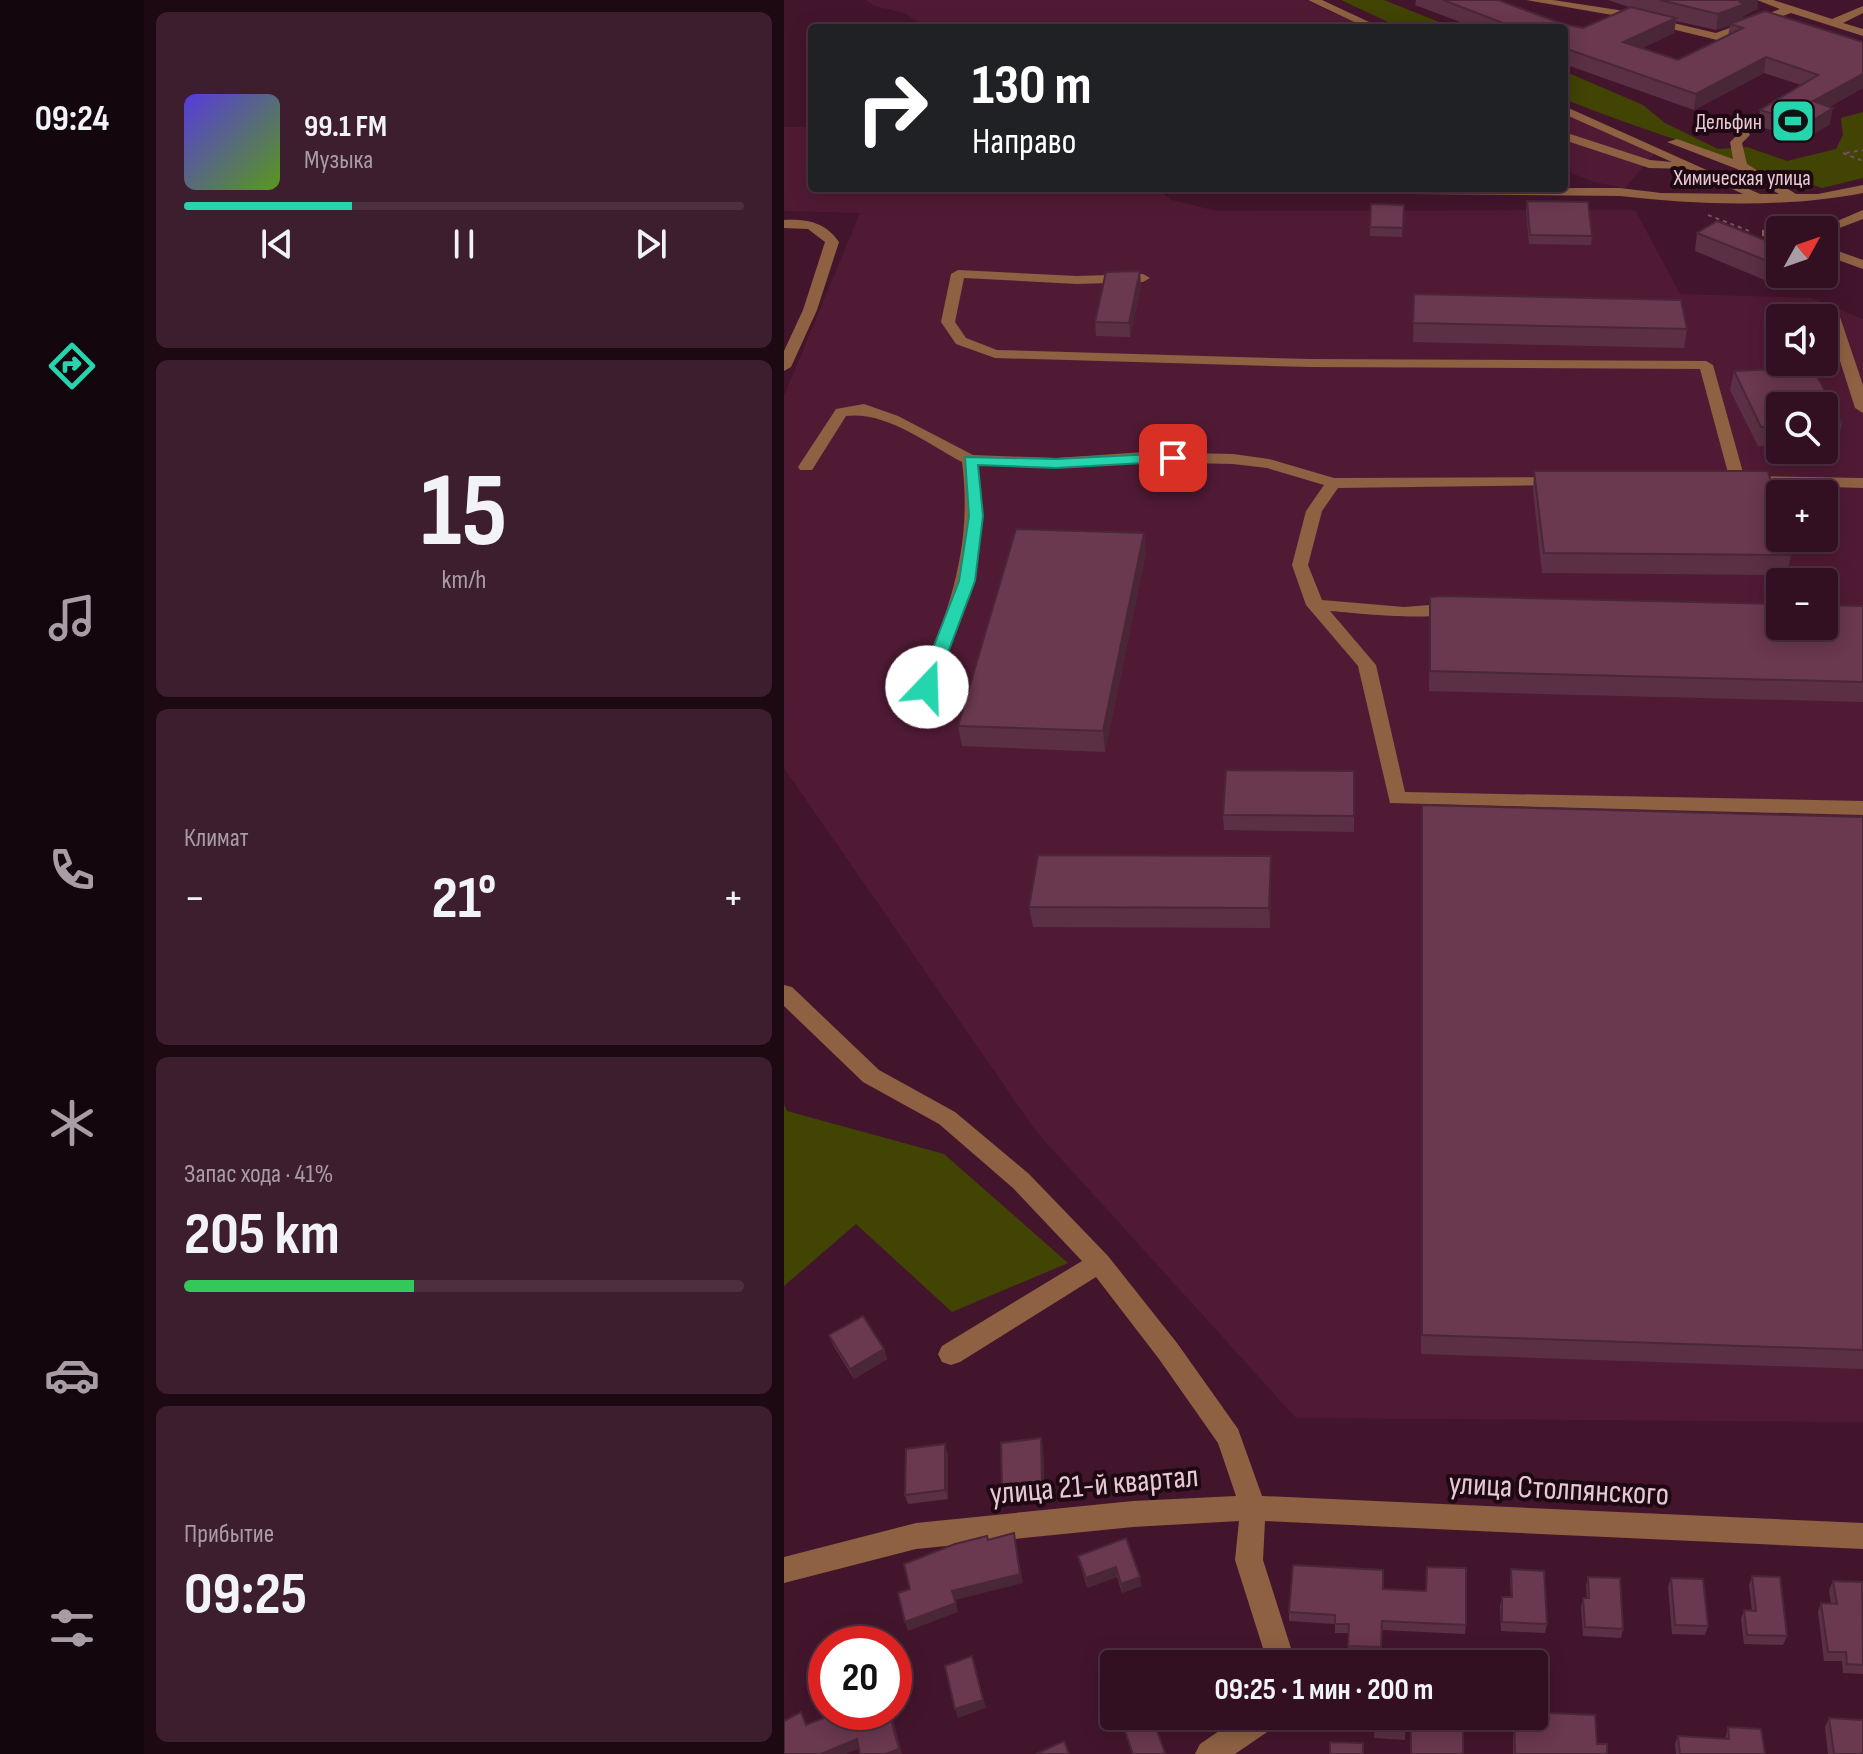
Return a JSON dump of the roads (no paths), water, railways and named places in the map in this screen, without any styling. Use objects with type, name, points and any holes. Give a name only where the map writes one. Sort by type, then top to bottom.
[{"type":"street","points":[[1313,0],[1367,24]]},
{"type":"street","points":[[1531,0],[1618,13],[1717,37],[1791,9]]},
{"type":"street","points":[[1762,0],[1863,33]]},
{"type":"street","points":[[1833,23],[1863,9]]},
{"type":"street","points":[[1568,112],[1760,197]]},
{"type":"street","points":[[1656,135],[1741,166],[1794,197]]},
{"type":"street","points":[[1741,166],[1736,142],[1744,135]]},
{"type":"street","points":[[1568,137],[1649,164],[1677,168],[1695,166]]},
{"type":"street","name":"Химическая улица","points":[[1568,192],[1620,192],[1661,197],[1818,198],[1863,189]]},
{"type":"street","points":[[1818,198],[1845,221]]},
{"type":"street","points":[[1838,224],[1863,214]]},
{"type":"street","points":[[784,224],[815,226],[825,231],[832,242],[810,310],[784,367]]},
{"type":"street","points":[[1838,255],[1863,265]]},
{"type":"street","points":[[1143,278],[1077,280],[958,274],[948,322],[961,341],[995,354],[1309,363],[1706,365],[1729,481],[1863,483]]},
{"type":"street","points":[[1838,333],[1863,408]]},
{"type":"street","points":[[1846,359],[1863,353]]},
{"type":"street","points":[[806,467],[841,412],[864,409],[893,419],[970,460],[1056,463],[1144,457],[1233,459],[1269,464],[1333,483],[1578,480]]},
{"type":"street","points":[[927,687],[967,581],[976,516],[970,460]]},
{"type":"street","points":[[1333,483],[1314,511],[1300,565],[1315,605],[1367,665],[1397,798],[1863,808]]},
{"type":"street","points":[[1315,605],[1404,612],[1475,608]]},
{"type":"street","points":[[784,993],[871,1076],[947,1118],[1011,1172],[1099,1263],[1168,1351],[1229,1437],[1253,1508],[1249,1560],[1278,1650]]},
{"type":"street","points":[[951,1354],[1099,1263]]},
{"type":"street","name":"улица Столпянского","points":[[1253,1508],[1863,1536]]},
{"type":"street","name":"улица 21-й квартал","points":[[784,1570],[916,1536],[1133,1514],[1253,1508]]},
{"type":"street","points":[[1210,1754],[1245,1730]]},
{"type":"place","name":"Дельфин","points":[[1793,121]]}]
